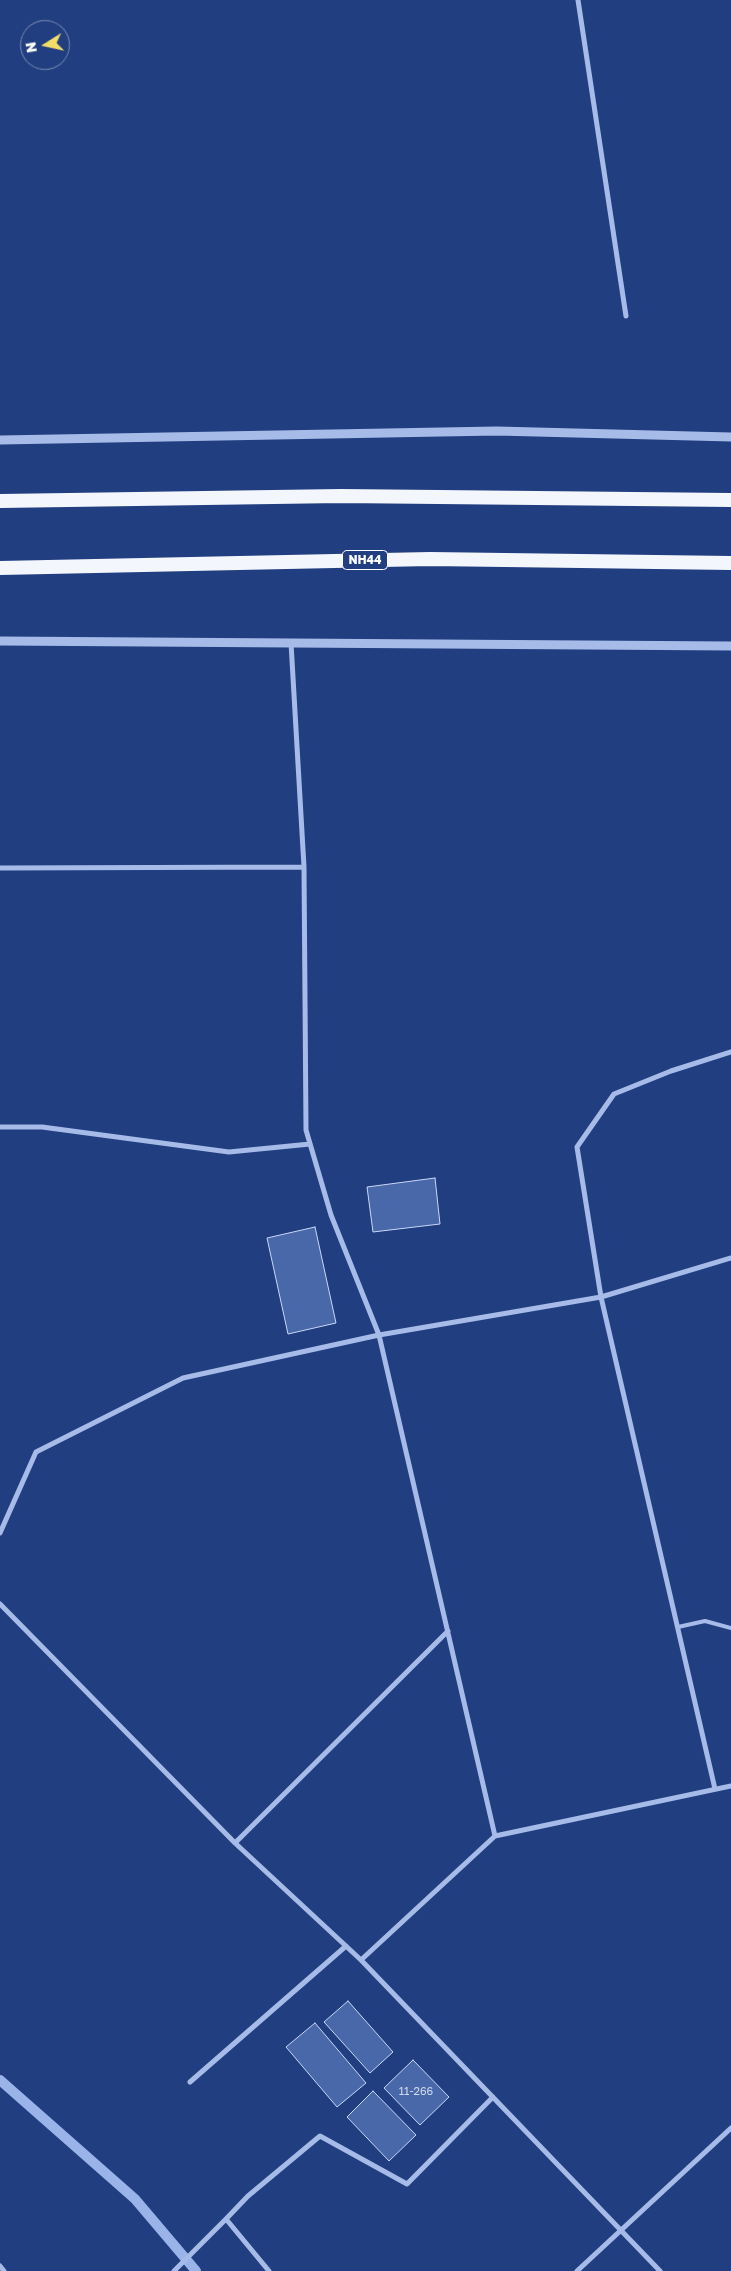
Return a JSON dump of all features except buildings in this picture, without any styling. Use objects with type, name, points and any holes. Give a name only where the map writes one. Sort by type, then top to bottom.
[{"type":"highway","points":[[0,500],[340,496],[731,500]]},
{"type":"highway","name":"NH44","points":[[0,568],[430,558],[731,563]]},
{"type":"street","points":[[578,0],[626,316]]},
{"type":"street","points":[[0,440],[497,432],[731,437]]},
{"type":"street","points":[[0,641],[731,646]]},
{"type":"street","points":[[291,642],[304,867],[306,1130],[331,1215],[379,1335],[495,1836]]},
{"type":"street","points":[[0,868],[304,867]]},
{"type":"street","points":[[716,1789],[601,1297],[577,1147],[614,1094],[671,1071],[731,1052]]},
{"type":"street","points":[[0,1127],[42,1127],[228,1152],[310,1144]]},
{"type":"street","points":[[0,1532],[36,1452],[184,1378],[379,1335],[601,1297],[731,1258]]},
{"type":"street","points":[[0,1604],[235,1843],[361,1960],[660,2271]]},
{"type":"street","points":[[235,1843],[448,1631]]},
{"type":"street","points":[[361,1960],[495,1836],[731,1786]]},
{"type":"street","points":[[190,2082],[346,1946]]},
{"type":"street","points":[[174,2271],[248,2196],[320,2136],[407,2184],[493,2097]]},
{"type":"street","points":[[577,2271],[731,2128]]},
{"type":"street","points":[[226,2219],[269,2271]]},
{"type":"street","points":[[0,2266],[4,2271]]},
{"type":"lane","points":[[678,1627],[705,1621],[731,1628]]},
{"type":"waterway","points":[[0,2080],[135,2199],[196,2271]]}]
